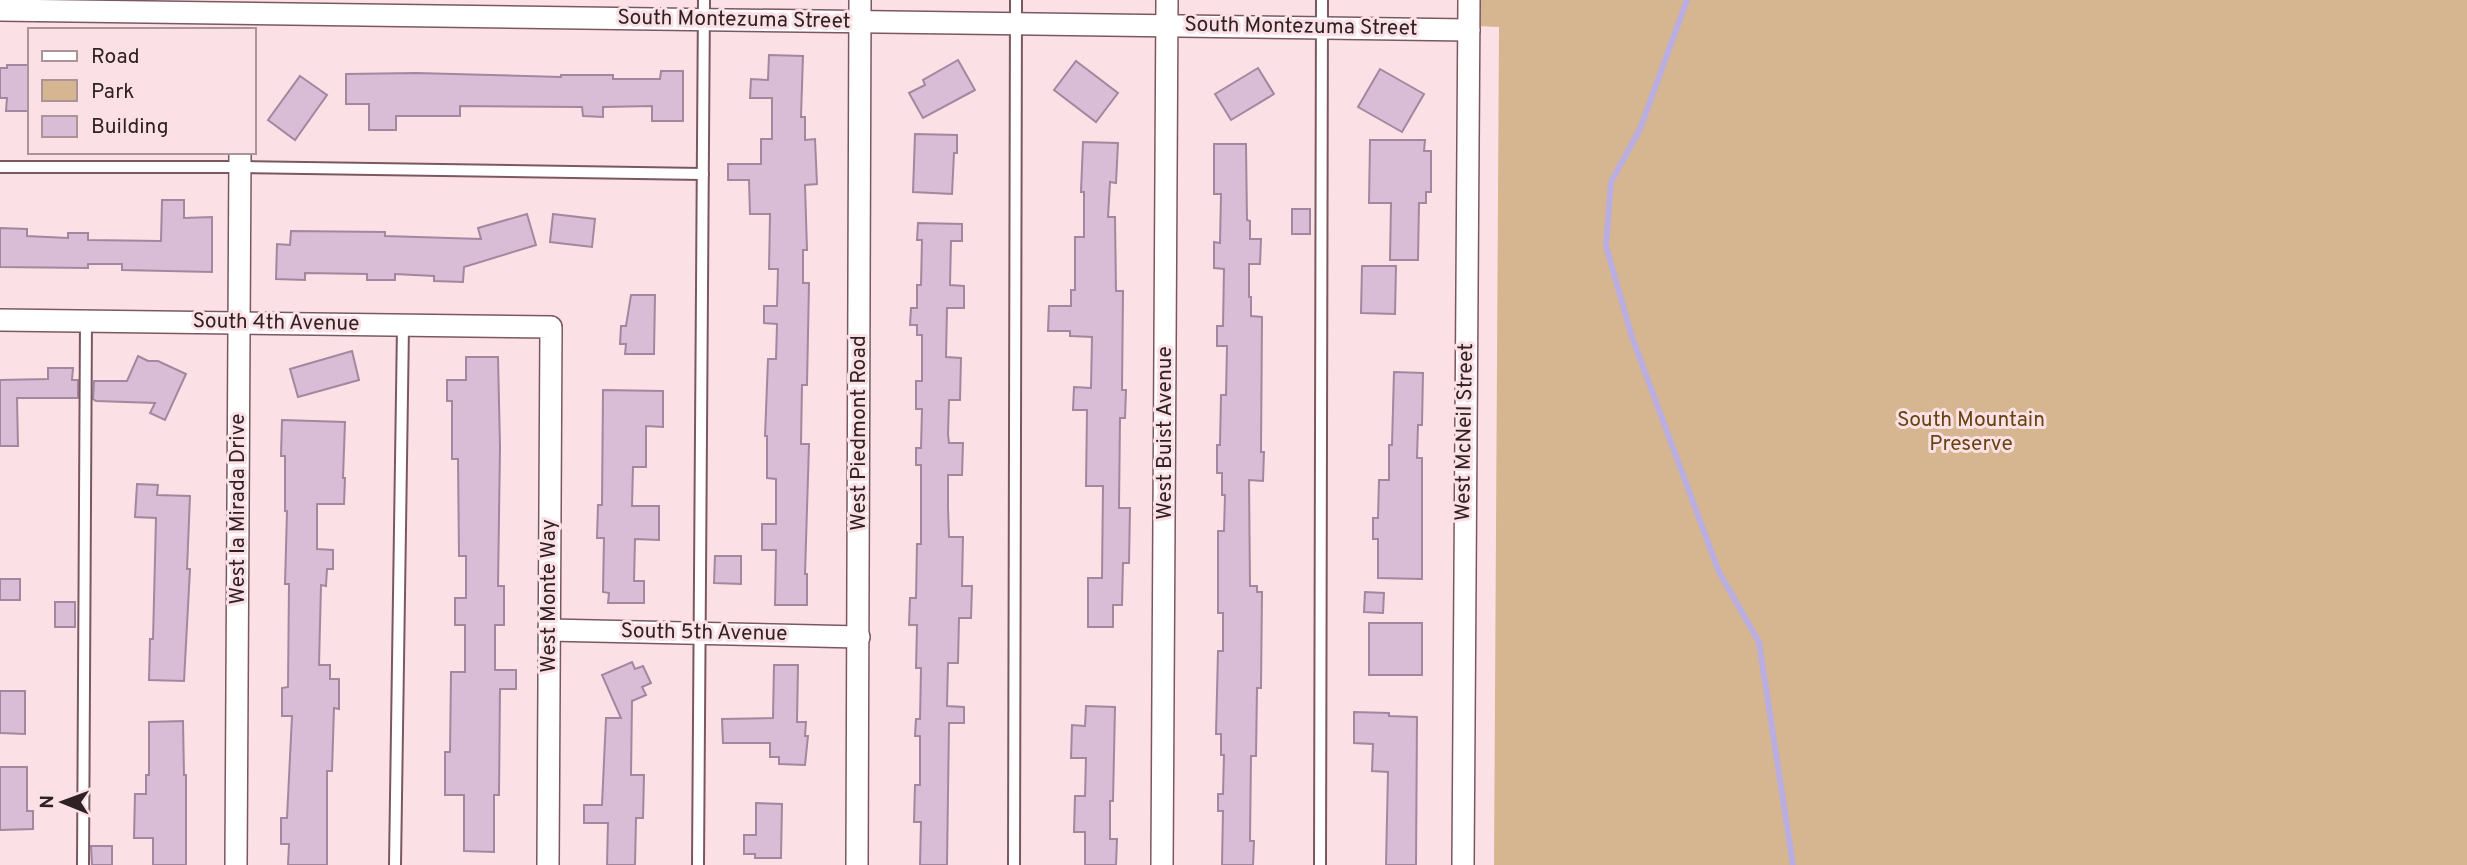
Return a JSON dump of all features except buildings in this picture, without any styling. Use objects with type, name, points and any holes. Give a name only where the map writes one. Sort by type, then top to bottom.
[{"type":"street","name":"West Buist Avenue","points":[[1162,865],[1167,0]]},
{"type":"street","name":"West McNeil Street","points":[[1463,865],[1469,0]]},
{"type":"street","name":"South Montezuma Street","points":[[0,10],[244,14],[860,10],[1016,24],[1469,30]]},
{"type":"street","name":"West Piedmont Road","points":[[857,865],[860,10]]},
{"type":"street","name":"West la Mirada Drive","points":[[236,865],[239,160]]},
{"type":"street","name":"South 4th Avenue","points":[[0,320],[551,327]]},
{"type":"street","name":"West Monte Way","points":[[548,865],[551,327]]},
{"type":"street","name":"South 5th Avenue","points":[[549,630],[859,637]]},
{"type":"lane","points":[[1014,865],[1016,0]]},
{"type":"lane","points":[[1320,865],[1322,0]]},
{"type":"lane","points":[[698,865],[704,10]]},
{"type":"lane","points":[[0,167],[239,160],[703,174]]},
{"type":"lane","points":[[83,865],[86,320]]},
{"type":"lane","points":[[395,865],[403,326]]},
{"type":"green space","name":"South Mountain Preserve","points":[[1476,0],[2467,0],[2467,865],[1494,865],[1499,27],[1475,26]]},
{"type":"waterway","points":[[1687,0],[1640,129],[1611,182],[1606,246],[1632,337],[1719,572],[1759,642],[1793,865]]}]
